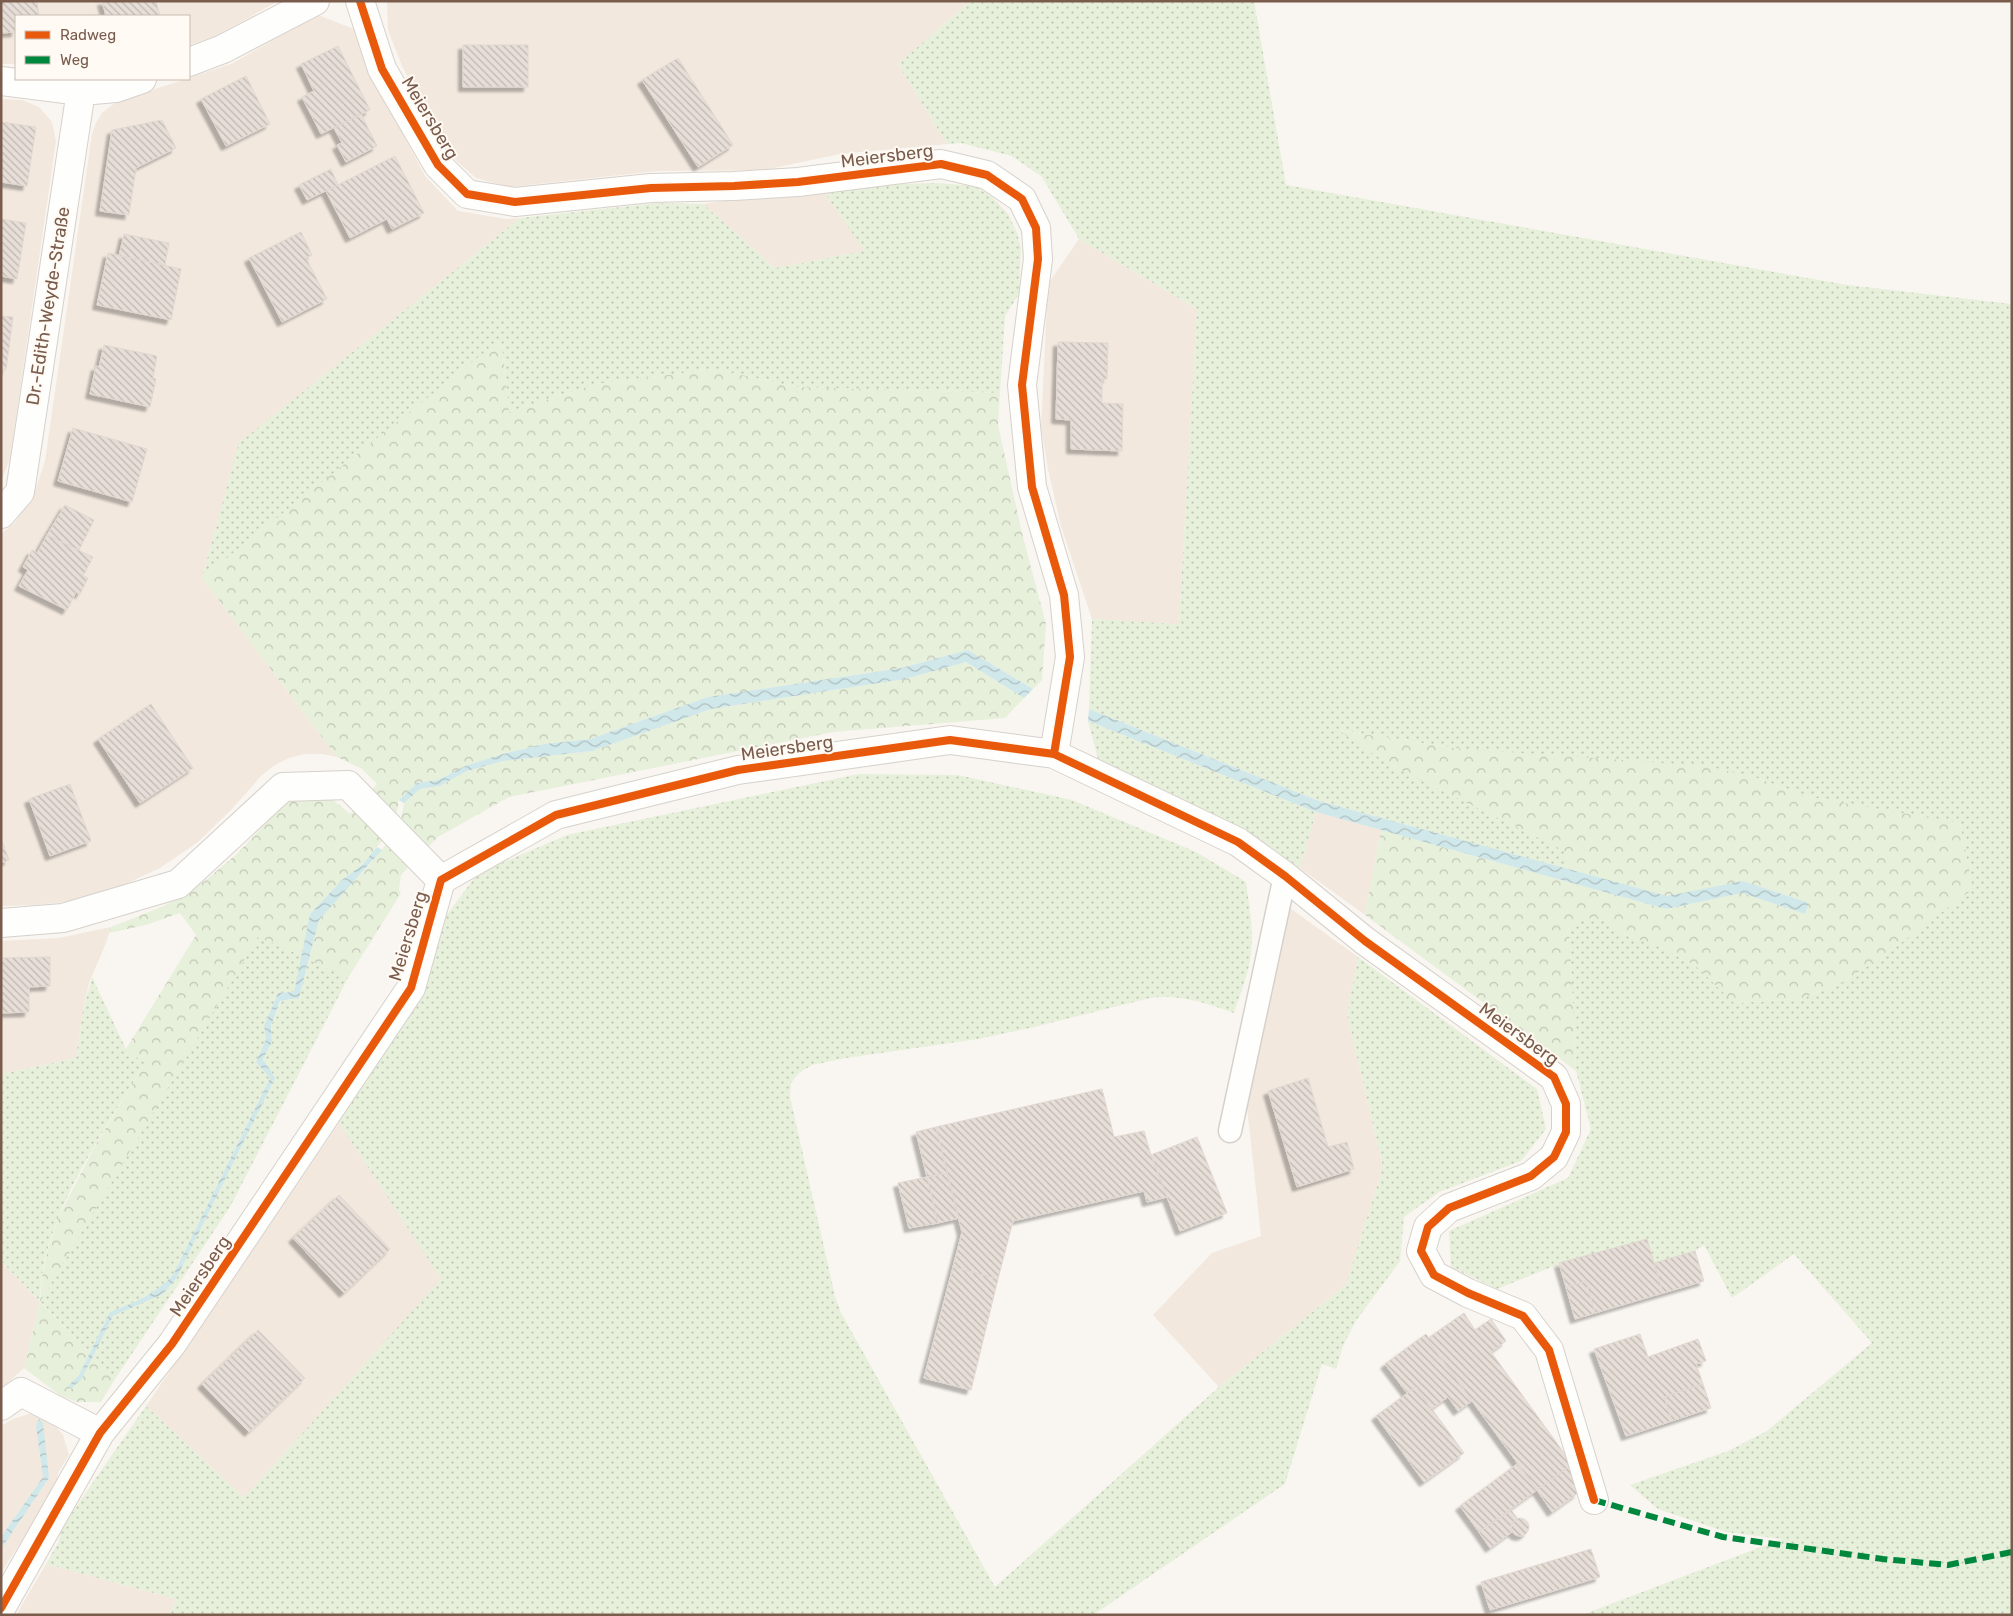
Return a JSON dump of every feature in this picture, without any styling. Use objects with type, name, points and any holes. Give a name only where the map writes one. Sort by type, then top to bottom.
[{"type":"street","points":[[190,62],[223,49],[315,1]]},
{"type":"street","name":"Meiersberg","points":[[360,1],[382,69],[438,165],[467,194],[515,202],[651,188],[798,182],[941,164],[987,175],[1022,199],[1036,228],[1038,259],[1022,385],[1032,487],[1064,595],[1070,657],[1054,754]]},
{"type":"street","points":[[1,81],[81,91],[116,88],[139,80]]},
{"type":"street","name":"Dr.-Edith-Weyde-Straße","points":[[1,514],[20,492],[81,91]]},
{"type":"street","name":"Meiersberg","points":[[1,1608],[100,1433],[172,1344],[411,988],[441,880],[556,815],[738,770],[950,740],[1054,754],[1238,842],[1286,876],[1365,941],[1554,1077],[1566,1104],[1566,1132],[1554,1157],[1530,1176],[1449,1208],[1428,1227],[1421,1251],[1434,1275],[1468,1294],[1523,1316],[1549,1350],[1594,1500]]},
{"type":"street","points":[[1,923],[63,918],[178,884],[283,787],[348,784],[441,880]]},
{"type":"street","points":[[1,1406],[21,1392],[100,1433]]},
{"type":"lane","points":[[1230,1131],[1286,876]]},
{"type":"shaded area","points":[[1,1],[278,1],[218,35],[190,45],[190,15],[15,15],[15,64],[1,64]]},
{"type":"shaded area","points":[[387,1],[971,1],[898,64],[947,144],[840,154],[764,170],[657,171],[509,187],[476,178],[450,155],[402,66],[388,30]]},
{"type":"shaded area","points":[[318,15],[354,29],[371,74],[425,176],[458,211],[506,219],[520,218],[239,444],[202,578],[337,757],[322,754],[305,754],[289,758],[275,765],[262,775],[231,810],[198,842],[160,868],[117,888],[73,901],[1,906],[1,534],[15,522],[34,494],[45,461],[92,134],[102,113],[119,101],[183,80],[190,80],[190,78],[231,64]]},
{"type":"shaded area","points":[[1,99],[22,100],[39,107],[52,122],[56,141],[10,459],[1,481]]},
{"type":"shaded area","points":[[824,187],[829,200],[866,251],[775,268],[703,204]]},
{"type":"shaded area","points":[[1079,239],[1197,309],[1179,625],[1092,619],[1061,526],[1041,427],[1048,284]]},
{"type":"shaded area","points":[[1316,812],[1381,830],[1365,915],[1300,868]]},
{"type":"shaded area","points":[[1290,908],[1358,957],[1347,1014],[1383,1167],[1346,1285],[1219,1387],[1153,1315],[1212,1253],[1261,1236],[1244,1079]]},
{"type":"shaded area","points":[[111,927],[89,983],[76,1058],[1,1074],[1,941],[59,938]]},
{"type":"shaded area","points":[[339,1123],[442,1279],[244,1498],[146,1406]]},
{"type":"shaded area","points":[[1,1261],[40,1302],[24,1368],[1,1389]]},
{"type":"shaded area","points":[[35,1412],[48,1417],[63,1435],[69,1455],[58,1473],[56,1487],[1,1573],[1,1549],[49,1478],[36,1426],[43,1477],[1,1537],[1,1426],[13,1419]]},
{"type":"shaded area","points":[[46,1564],[176,1599],[170,1615],[16,1615]]},
{"type":"green space","points":[[971,1],[1254,1],[1286,185],[1847,285],[2012,304],[2012,1615],[1582,1615],[1782,1539],[1726,1532],[1658,1509],[1630,1485],[1728,1451],[1767,1431],[1872,1343],[1794,1254],[1732,1298],[1704,1245],[1695,1251],[1654,1264],[1647,1239],[1559,1264],[1497,1289],[1451,1267],[1449,1231],[1568,1178],[1591,1129],[1576,1071],[1569,925],[1584,919],[1600,917],[1612,924],[1620,933],[1663,948],[1696,966],[1735,1003],[1800,999],[1842,983],[1887,953],[1972,889],[1960,824],[1809,797],[1757,778],[1453,748],[1339,730],[1392,766],[1566,851],[1566,869],[1319,801],[1089,709],[1092,619],[1179,624],[1197,309],[1079,239],[1042,177],[1012,156],[961,143],[947,144],[898,64]]},
{"type":"green space","points":[[935,183],[975,186],[992,197],[1008,214],[1017,233],[1021,247],[1019,294],[1005,316],[1000,393],[796,387],[714,369],[596,384],[509,412],[501,340],[202,578],[239,443],[520,218],[658,203],[703,204],[775,268],[865,251],[829,200],[824,187]]},
{"type":"green space","points":[[501,339],[509,412],[596,384],[714,369],[796,387],[1000,393],[998,425],[1023,537],[1046,624],[1042,680],[1033,689],[968,650],[901,668],[708,697],[590,739],[544,744],[503,754],[465,766],[438,780],[417,783],[399,800],[394,826],[363,864],[342,880],[310,914],[302,956],[258,937],[40,1302],[42,1277],[48,1249],[58,1218],[95,1146],[145,1063],[126,1049],[196,935],[180,913],[146,925],[109,933],[111,927],[164,906],[206,880],[238,853],[287,801],[326,794],[350,814],[377,784],[362,769],[337,757],[202,578]]},
{"type":"green space","points":[[966,662],[1024,698],[1005,718],[833,732],[509,797],[438,837],[401,875],[399,890],[401,893],[348,978],[309,960],[319,920],[367,868],[399,828],[404,803],[420,789],[440,786],[467,771],[503,761],[592,751],[711,709],[905,679]]},
{"type":"green space","points":[[1088,721],[1316,812],[1300,868],[1246,830],[1098,759]]},
{"type":"green space","points":[[1338,730],[1453,748],[1707,766],[1757,778],[1809,797],[1960,823],[1973,889],[1887,953],[1842,983],[1800,999],[1734,1003],[1696,966],[1663,948],[1620,933],[1612,924],[1600,917],[1584,919],[1569,925],[1576,1071],[1365,915],[1381,830],[1666,909],[1742,893],[1805,914],[1808,903],[1743,881],[1667,897],[1566,869],[1565,851],[1392,766]]},
{"type":"green space","points":[[859,774],[958,775],[1072,800],[1196,852],[1246,882],[1252,926],[1252,944],[1250,961],[1234,1013],[1182,998],[1150,998],[978,1039],[846,1058],[812,1065],[799,1073],[791,1083],[790,1097],[835,1296],[841,1313],[995,1587],[1219,1387],[1346,1285],[1383,1167],[1347,1014],[1358,957],[1537,1089],[1546,1129],[1521,1161],[1439,1192],[1404,1217],[1400,1261],[1355,1322],[1343,1346],[1336,1369],[1322,1364],[1285,1484],[1093,1615],[170,1615],[176,1599],[46,1564],[58,1543],[62,1527],[146,1406],[244,1498],[441,1279],[339,1123],[420,951],[478,873],[567,835]]},
{"type":"green space","points":[[258,936],[302,956],[294,992],[278,993],[264,1026],[266,1039],[256,1062],[270,1078],[173,1275],[159,1288],[144,1297],[110,1312],[90,1353],[1,1261],[1,1074],[76,1058],[83,1010],[92,977],[126,1049],[145,1063],[94,1147],[62,1208],[43,1270],[40,1301]]},
{"type":"green space","points":[[309,960],[348,978],[230,1207],[115,1379],[92,1356],[113,1316],[163,1294],[176,1279],[275,1078],[263,1059],[272,1042],[271,1026],[281,1001],[299,998]]},
{"type":"green space","points":[[40,1302],[90,1353],[79,1375],[69,1386],[82,1378],[92,1356],[115,1379],[101,1402],[77,1402],[61,1396],[24,1368]]},
{"type":"water","points":[[968,650],[1033,689],[1024,698],[966,662],[905,679],[711,709],[592,751],[503,761],[467,771],[440,786],[420,789],[404,803],[399,800],[417,783],[438,780],[465,766],[544,744],[590,739],[708,697],[901,668]]},
{"type":"water","points":[[1089,709],[1319,801],[1667,896],[1743,881],[1809,903],[1805,914],[1742,893],[1666,909],[1316,812],[1088,721]]},
{"type":"water","points":[[377,847],[382,850],[319,920],[299,998],[280,1001],[271,1026],[272,1042],[263,1059],[275,1078],[176,1279],[163,1294],[113,1316],[82,1378],[71,1389],[68,1386],[79,1375],[110,1312],[144,1297],[159,1288],[173,1275],[270,1078],[256,1062],[266,1039],[264,1026],[278,993],[294,992],[310,914],[342,880],[363,864]]},
{"type":"water","points":[[39,1419],[43,1422],[49,1478],[1,1549],[1,1537],[43,1477],[36,1426]]},
{"type":"building","points":[[1,1],[37,1],[39,15],[15,15],[15,32],[1,33]]},
{"type":"building","points":[[102,1],[156,1],[160,15],[106,15]]},
{"type":"building","points":[[463,45],[528,45],[528,87],[463,87]]},
{"type":"building","points":[[338,46],[370,110],[321,134],[302,97],[314,91],[301,64]]},
{"type":"building","points":[[678,58],[733,145],[698,167],[642,80]]},
{"type":"building","points":[[246,76],[270,124],[226,146],[201,99]]},
{"type":"building","points":[[361,114],[377,146],[346,162],[337,145],[342,143],[334,128]]},
{"type":"building","points":[[162,120],[176,148],[136,168],[129,215],[100,211],[112,130]]},
{"type":"building","points":[[1,122],[36,127],[27,186],[1,182]]},
{"type":"building","points":[[395,156],[424,213],[392,229],[387,219],[350,238],[326,191]]},
{"type":"building","points":[[331,169],[338,185],[307,200],[299,185]]},
{"type":"building","points":[[1,219],[26,223],[17,279],[1,276]]},
{"type":"building","points":[[301,232],[312,255],[306,258],[327,299],[282,322],[249,258]]},
{"type":"building","points":[[124,234],[169,243],[165,265],[119,256]]},
{"type":"building","points":[[108,253],[181,269],[171,320],[97,305]]},
{"type":"building","points":[[1,316],[13,317],[6,370],[1,369]]},
{"type":"building","points":[[1058,342],[1108,343],[1107,379],[1102,379],[1102,403],[1123,404],[1122,451],[1071,449],[1071,420],[1056,419]]},
{"type":"building","points":[[104,345],[157,356],[153,378],[156,379],[150,407],[90,394],[96,366],[99,367]]},
{"type":"building","points":[[73,428],[147,449],[132,502],[58,481]]},
{"type":"building","points":[[65,505],[94,520],[79,550],[47,535]]},
{"type":"building","points":[[47,535],[93,557],[83,576],[88,578],[80,594],[76,592],[67,610],[19,586],[28,570],[23,567],[32,550],[37,553]]},
{"type":"building","points":[[151,704],[193,768],[140,803],[98,739]]},
{"type":"building","points":[[70,784],[91,841],[50,856],[29,799]]},
{"type":"building","points":[[1,838],[9,860],[1,863]]},
{"type":"building","points":[[50,957],[50,986],[29,987],[29,1012],[1,1013],[1,958]]},
{"type":"building","points":[[1308,1078],[1328,1147],[1347,1142],[1354,1169],[1297,1187],[1268,1091]]},
{"type":"building","points":[[1102,1089],[1114,1137],[1144,1131],[1167,1197],[1147,1202],[1144,1191],[1013,1221],[998,1279],[953,1267],[962,1232],[936,1127]]},
{"type":"building","points":[[936,1127],[947,1173],[927,1177],[916,1132]]},
{"type":"building","points":[[1197,1137],[1227,1213],[1180,1231],[1151,1155]]},
{"type":"building","points":[[947,1173],[959,1218],[938,1223],[927,1177]]},
{"type":"building","points":[[927,1177],[938,1223],[909,1228],[898,1183]]},
{"type":"building","points":[[339,1195],[390,1249],[344,1293],[293,1238]]},
{"type":"building","points":[[1647,1239],[1663,1293],[1595,1313],[1586,1281],[1566,1287],[1559,1263]]},
{"type":"building","points":[[1695,1251],[1704,1281],[1663,1293],[1654,1263]]},
{"type":"building","points":[[953,1267],[998,1279],[971,1390],[924,1378]]},
{"type":"building","points":[[1586,1281],[1595,1313],[1575,1319],[1566,1287]]},
{"type":"building","points":[[1464,1313],[1475,1330],[1491,1319],[1506,1341],[1491,1352],[1572,1464],[1537,1490],[1427,1339]]},
{"type":"building","points":[[258,1330],[305,1378],[249,1432],[202,1384]]},
{"type":"building","points":[[1426,1334],[1429,1338],[1427,1339],[1472,1401],[1458,1411],[1448,1397],[1431,1409],[1416,1387],[1407,1393],[1385,1364]]},
{"type":"building","points":[[1640,1334],[1648,1357],[1698,1339],[1706,1361],[1696,1364],[1703,1384],[1664,1397],[1672,1421],[1626,1436],[1594,1349]]},
{"type":"building","points":[[1703,1384],[1711,1408],[1672,1421],[1664,1397]]},
{"type":"building","points":[[1416,1387],[1464,1453],[1424,1482],[1376,1416]]},
{"type":"building","points":[[1517,1464],[1537,1490],[1479,1532],[1460,1506]]},
{"type":"building","points":[[1571,1465],[1578,1493],[1552,1512],[1537,1490]]},
{"type":"building","points":[[1511,1510],[1518,1519],[1511,1525],[1512,1532],[1490,1548],[1479,1532]]},
{"type":"building","points":[[1520,1518],[1526,1521],[1529,1527],[1526,1533],[1520,1536],[1514,1533],[1511,1527],[1514,1521]]},
{"type":"building","points":[[1591,1549],[1600,1577],[1490,1610],[1481,1582]]},
{"type":"marked path","points":[[1594,1500],[1723,1537],[1883,1559],[1948,1565],[2012,1552]]},
{"type":"cycle path","points":[[360,1],[382,69],[438,165],[467,194],[515,202],[651,188],[798,182],[941,164],[987,175],[1022,199],[1036,228],[1038,259],[1022,385],[1032,487],[1064,595],[1070,657],[1054,754]]},
{"type":"cycle path","points":[[1,1608],[100,1433],[172,1344],[411,988],[441,880],[556,815],[738,770],[950,740],[1054,754],[1238,842],[1285,876],[1365,941],[1554,1077],[1566,1104],[1566,1132],[1554,1157],[1531,1176],[1449,1208],[1428,1227],[1421,1251],[1434,1275],[1468,1293],[1523,1316],[1549,1350],[1594,1500]]}]
